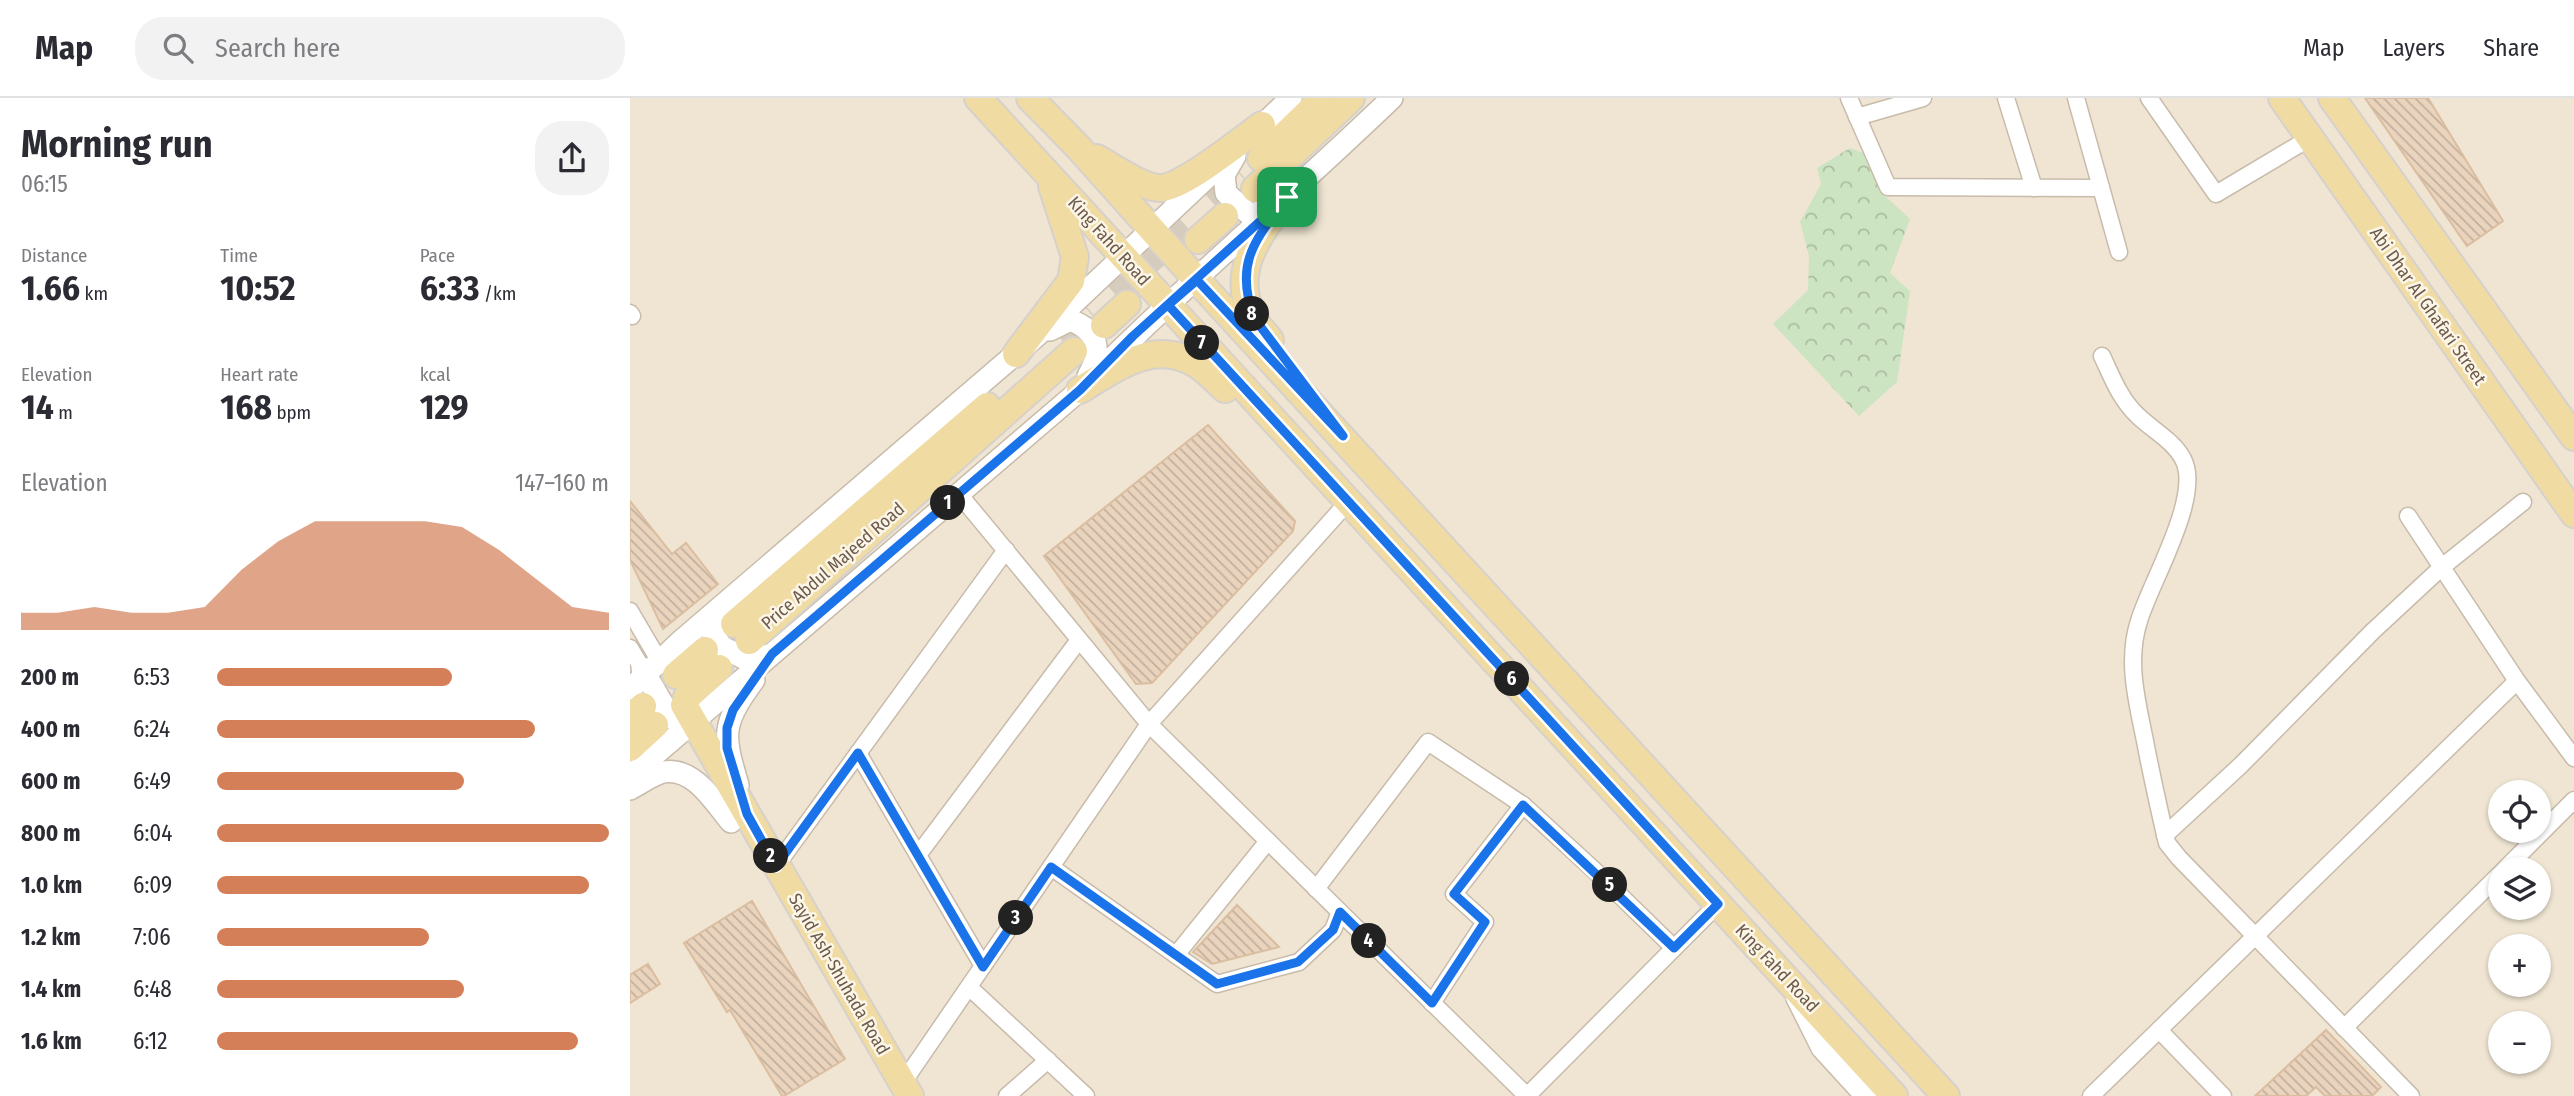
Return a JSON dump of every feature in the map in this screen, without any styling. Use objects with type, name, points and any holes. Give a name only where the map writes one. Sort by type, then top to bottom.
[{"type":"main road","name":"King Fahd Road","points":[[978,98],[1894,1096]]},
{"type":"main road","points":[[1030,98],[1079,148],[1946,1096]]},
{"type":"main road","points":[[1323,98],[1249,182],[1351,98]]},
{"type":"main road","name":"Abi Dhar Al Ghafari Street","points":[[2283,98],[2574,514]]},
{"type":"main road","points":[[2332,98],[2574,437]]},
{"type":"main road","points":[[1079,148],[1142,183],[1160,188],[1182,181],[1253,134]]},
{"type":"main road","points":[[1019,351],[1071,281],[1075,257],[1048,174]]},
{"type":"main road","points":[[1287,197],[1252,245],[1246,267],[1246,296],[1254,318],[1343,436]]},
{"type":"main road","points":[[1193,234],[1219,209]]},
{"type":"main road","points":[[1098,319],[1120,299]]},
{"type":"main road","name":"Price Abdul Majeed Road","points":[[736,623],[1068,346]]},
{"type":"main road","points":[[1080,390],[1126,362],[1147,354],[1177,355],[1196,364],[1311,461]]},
{"type":"main road","points":[[630,748],[661,696],[712,659]]},
{"type":"main road","name":"Sayid Ash-Shuhada Road","points":[[661,696],[739,818],[901,1092]]},
{"type":"main road","name":"Sayid Ash-Shuhada Road","points":[[739,818],[776,866],[901,1092]]},
{"type":"street","points":[[630,776],[661,696],[1019,351],[1153,230],[1291,98]]},
{"type":"street","points":[[739,818],[727,748],[727,728],[733,710],[772,654],[1080,390],[1133,336],[1392,98]]},
{"type":"street","points":[[1849,98],[1888,187],[2101,188]]},
{"type":"street","points":[[1857,117],[1923,98]]},
{"type":"street","points":[[2006,98],[2034,188]]},
{"type":"street","points":[[2076,98],[2119,252]]},
{"type":"street","points":[[2149,98],[2216,194],[2309,138]]},
{"type":"street","points":[[1253,134],[1224,175],[1226,193],[1249,214],[1255,214],[1287,197]]},
{"type":"street","points":[[1019,351],[1070,320],[1084,325],[1095,341],[1097,354],[1080,390]]},
{"type":"street","points":[[2102,356],[2120,396],[2136,415],[2162,436],[2183,459],[2187,474],[2181,521],[2138,621],[2133,647],[2132,676],[2166,843],[2411,1096]]},
{"type":"street","points":[[959,494],[1149,724],[1526,1096],[1718,904]]},
{"type":"street","points":[[901,1092],[968,987],[1149,724],[1348,502]]},
{"type":"street","points":[[2165,835],[2241,765],[2373,631],[2442,567],[2523,502]]},
{"type":"street","points":[[2408,516],[2517,681],[2574,758]]},
{"type":"street","points":[[776,866],[1006,550]]},
{"type":"street","name":"Sayid Ash-Shuhada Road","points":[[630,611],[661,696]]},
{"type":"street","points":[[736,623],[713,624],[713,633],[722,646],[745,659],[772,654]]},
{"type":"street","points":[[918,855],[1079,640]]},
{"type":"street","name":"Sayid Ash-Shuhada Road","points":[[630,648],[661,696]]},
{"type":"street","points":[[661,696],[772,654]]},
{"type":"street","points":[[2091,1096],[2517,681]]},
{"type":"street","points":[[1316,889],[1428,742],[1523,805],[1674,948]]},
{"type":"street","points":[[858,753],[983,967]]},
{"type":"street","points":[[630,789],[665,772],[684,774],[694,779],[739,818]]},
{"type":"street","points":[[2516,857],[2574,800]]},
{"type":"street","points":[[1432,1003],[1485,922],[1454,894],[1523,805]]},
{"type":"street","points":[[1176,956],[1268,841]]},
{"type":"street","points":[[1051,867],[1217,984],[1298,962],[1333,930],[1340,912]]},
{"type":"street","points":[[2344,1028],[2488,885]]},
{"type":"street","points":[[1788,981],[1822,1048],[1866,1096]]},
{"type":"street","points":[[968,987],[1086,1096]]},
{"type":"street","points":[[2159,1030],[2223,1096]]},
{"type":"street","points":[[1007,1096],[1048,1060]]},
{"type":"shaded area","points":[[630,98],[2574,98],[2574,1096],[630,1096]]},
{"type":"green space","points":[[1850,148],[1866,154],[1883,194],[1910,219],[1890,273],[1910,291],[1897,382],[1859,416],[1773,324],[1808,290],[1809,256],[1800,222],[1821,184],[1817,168]]},
{"type":"building","points":[[2365,98],[2428,98],[2503,221],[2467,246]]},
{"type":"building","points":[[1208,425],[1295,521],[1293,531],[1152,683],[1136,684],[1044,556]]},
{"type":"building","points":[[630,501],[672,554],[686,543],[718,584],[663,629],[630,560]]},
{"type":"building","points":[[752,901],[845,1059],[784,1096],[684,943]]},
{"type":"building","points":[[1237,905],[1279,947],[1212,964],[1193,952]]},
{"type":"building","points":[[648,964],[660,984],[630,1003],[630,975]]},
{"type":"building","points":[[2326,1030],[2381,1087],[2372,1096],[2325,1096],[2316,1087],[2306,1096],[2255,1096]]},
{"type":"tunnel","points":[[1213,203],[1243,176]]},
{"type":"tunnel","points":[[1114,293],[1187,227]]},
{"type":"tunnel","points":[[1062,340],[1092,313]]},
{"type":"route","points":[[1287,197],[1252,245],[1246,267],[1246,296],[1254,318],[1343,436],[1197,280],[1168,305],[1718,904],[1674,948],[1523,805],[1454,894],[1485,922],[1432,1003],[1340,912],[1333,930],[1298,962],[1217,984],[1051,867],[983,967],[858,753],[776,866],[747,814],[727,748],[727,728],[733,710],[772,654],[1080,390],[1133,336],[1287,197]]}]
